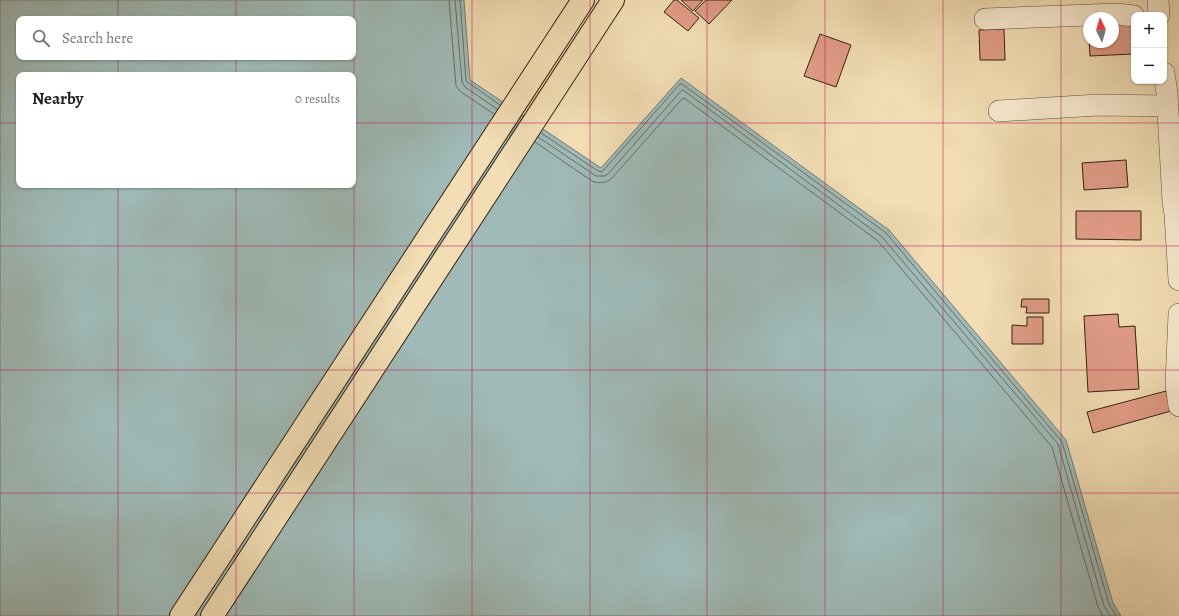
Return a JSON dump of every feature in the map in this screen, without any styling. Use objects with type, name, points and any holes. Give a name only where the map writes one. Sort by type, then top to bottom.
[{"type":"main road","points":[[181,616],[583,0]]},
{"type":"main road","points":[[212,616],[613,0]]},
{"type":"street","points":[[1158,0],[1159,12]]},
{"type":"street","points":[[985,19],[1117,14],[1131,16]]},
{"type":"street","points":[[1166,84],[1179,280]]},
{"type":"street","points":[[999,112],[1098,105],[1168,106]]},
{"type":"street","points":[[1179,314],[1176,384],[1179,406]]},
{"type":"water","points":[[0,0],[464,0],[470,80],[601,168],[681,78],[889,230],[1066,440],[1113,603],[1121,616],[0,616]]},
{"type":"building","points":[[674,0],[677,0],[699,18],[688,31],[664,12]]},
{"type":"building","points":[[681,0],[703,0],[693,11]]},
{"type":"building","points":[[706,0],[732,0],[709,24],[695,11]]},
{"type":"building","points":[[1131,20],[1131,54],[1090,56],[1089,48],[1119,48],[1119,21]]},
{"type":"building","points":[[1004,29],[1005,60],[980,60],[979,30]]},
{"type":"building","points":[[820,34],[851,45],[836,87],[804,76]]},
{"type":"building","points":[[1126,160],[1128,187],[1084,190],[1082,163]]},
{"type":"building","points":[[1076,211],[1141,211],[1141,240],[1076,239]]},
{"type":"building","points":[[1022,299],[1049,299],[1049,313],[1026,313],[1027,307],[1021,307]]},
{"type":"building","points":[[1118,314],[1119,327],[1135,326],[1139,389],[1088,392],[1084,316]]},
{"type":"building","points":[[1027,317],[1043,317],[1043,344],[1012,344],[1012,325],[1027,326]]},
{"type":"building","points":[[1166,391],[1171,411],[1093,433],[1087,412]]}]
